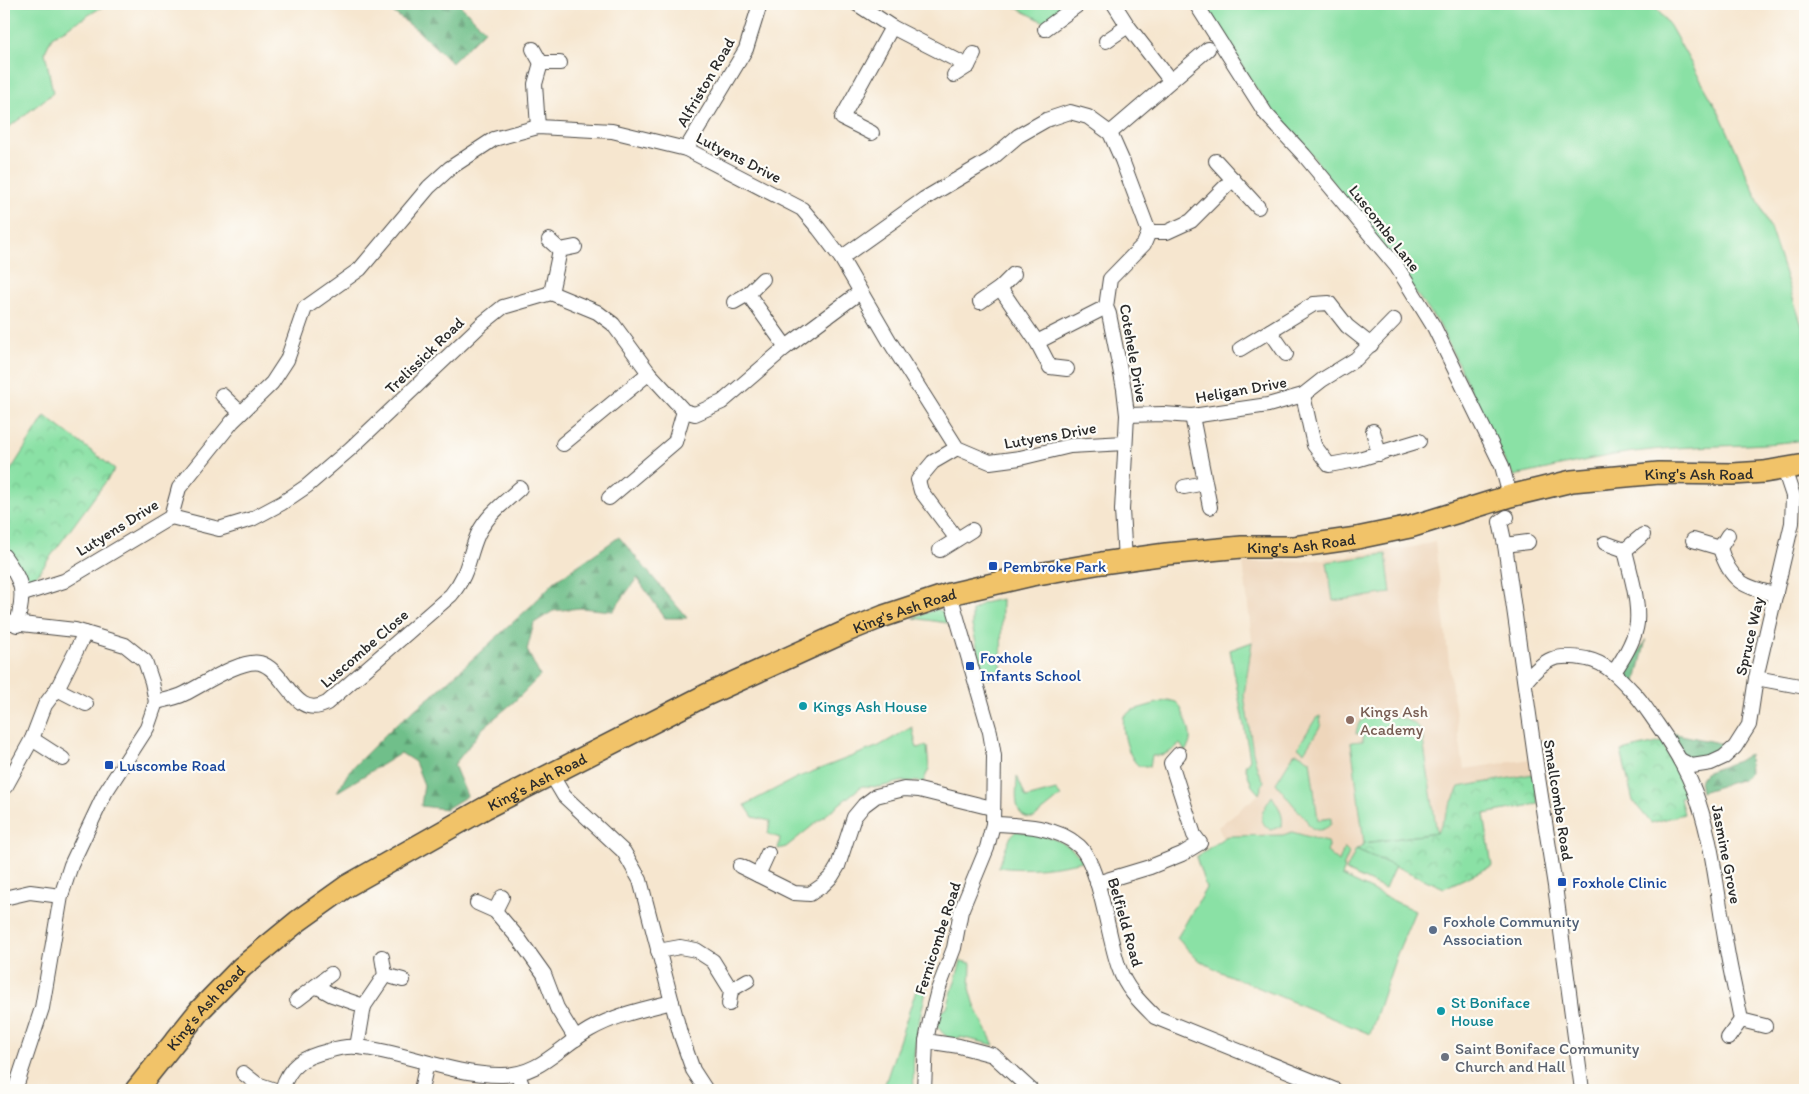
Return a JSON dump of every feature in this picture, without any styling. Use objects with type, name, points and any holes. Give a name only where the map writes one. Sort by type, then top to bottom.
[{"type":"highway","name":"King's Ash Road","points":[[136,1090],[206,1004],[242,967],[298,920],[347,886],[412,848],[551,774],[706,695],[884,616],[950,594],[1032,575],[1125,560],[1242,547],[1294,547],[1357,538],[1435,520],[1510,496],[1572,481],[1659,473],[1733,474],[1805,465]]},
{"type":"street","name":"Alfriston Road","points":[[686,149],[746,49],[759,4]]},
{"type":"street","points":[[857,4],[892,27],[971,60],[954,75]]},
{"type":"street","points":[[1045,29],[1079,4]]},
{"type":"street","points":[[1114,4],[1128,26],[1170,80]]},
{"type":"street","name":"Luscombe Lane","points":[[1196,4],[1266,114],[1304,155],[1397,267],[1439,336],[1502,466],[1510,496]]},
{"type":"street","points":[[1106,41],[1128,26]]},
{"type":"street","points":[[872,133],[842,118],[892,27]]},
{"type":"street","points":[[533,49],[541,63],[535,84],[538,127]]},
{"type":"street","points":[[1110,133],[1208,49]]},
{"type":"street","points":[[541,63],[560,62]]},
{"type":"street","points":[[841,258],[924,199],[990,160],[1018,136],[1046,120],[1070,112],[1088,117],[1110,133],[1149,232],[1167,232],[1191,221],[1233,179]]},
{"type":"street","name":"Lutyens Drive","points":[[23,594],[64,581],[171,517],[179,488],[232,422],[272,383],[287,360],[305,308],[360,269],[429,187],[450,168],[494,139],[538,127],[612,131],[686,149],[802,209],[841,258],[860,292],[957,448],[990,462],[1020,458],[1070,446],[1125,443]]},
{"type":"street","points":[[1216,161],[1258,207]]},
{"type":"street","name":"Cotehele Drive","points":[[1125,560],[1122,510],[1127,415],[1110,314],[1106,307],[1110,279],[1144,244],[1149,232]]},
{"type":"street","points":[[549,240],[560,250]]},
{"type":"street","points":[[560,250],[575,247]]},
{"type":"street","points":[[560,250],[552,293],[597,312],[613,324],[649,373],[684,411],[695,414],[722,402],[786,347],[860,292]]},
{"type":"street","points":[[980,302],[1000,288],[1014,274]]},
{"type":"street","points":[[734,302],[748,294],[763,279]]},
{"type":"street","points":[[1000,288],[1037,342],[1050,367],[1066,369]]},
{"type":"street","name":"Trelissick Road","points":[[171,517],[220,529],[252,519],[282,503],[307,486],[350,449],[475,330],[502,307],[552,293]]},
{"type":"street","points":[[748,294],[786,347]]},
{"type":"street","points":[[1240,349],[1314,304],[1328,303],[1348,326],[1371,345]]},
{"type":"street","points":[[1037,342],[1106,307]]},
{"type":"street","name":"Heligan Drive","points":[[1127,415],[1163,414],[1192,416],[1268,405],[1303,395],[1322,380],[1356,359],[1394,320]]},
{"type":"street","points":[[1270,331],[1286,354]]},
{"type":"street","points":[[563,444],[649,373]]},
{"type":"street","points":[[222,395],[241,413]]},
{"type":"street","points":[[1303,395],[1314,445],[1329,466],[1379,454],[1419,441]]},
{"type":"street","points":[[609,498],[675,442],[684,411]]},
{"type":"street","points":[[1192,416],[1210,507]]},
{"type":"street","points":[[1372,431],[1379,454]]},
{"type":"street","points":[[957,448],[933,462],[918,480],[921,491],[957,540]]},
{"type":"street","name":"Spruce Way","points":[[1680,760],[1692,766],[1711,763],[1724,757],[1735,747],[1749,725],[1756,678],[1792,523],[1793,496],[1784,469]]},
{"type":"street","points":[[1184,487],[1205,483]]},
{"type":"street","name":"Luscombe Close","points":[[156,702],[185,694],[237,667],[252,663],[270,668],[301,702],[310,707],[318,708],[327,703],[451,595],[461,584],[478,534],[486,520],[520,488]]},
{"type":"street","name":"Smallcombe Road","points":[[1507,517],[1500,522],[1505,545],[1555,886],[1582,1090]]},
{"type":"street","points":[[940,550],[972,530]]},
{"type":"street","points":[[1625,550],[1642,534]]},
{"type":"street","points":[[1728,535],[1720,548],[1724,561],[1732,573],[1743,585],[1776,594]]},
{"type":"street","points":[[1693,540],[1720,548]]},
{"type":"street","points":[[1505,545],[1528,542]]},
{"type":"street","points":[[1605,543],[1625,550]]},
{"type":"street","points":[[1614,672],[1622,660],[1637,625],[1637,605],[1625,550]]},
{"type":"street","points":[[4,556],[16,574],[23,594],[11,624],[75,630],[126,645],[145,661],[156,702],[147,728],[105,793],[71,865],[61,896],[42,1008],[15,1090]]},
{"type":"street","name":"Fernicombe Road","points":[[924,1090],[926,1041],[937,994],[954,948],[961,911],[987,848],[993,824],[994,759],[990,732],[950,594]]},
{"type":"street","points":[[6,786],[32,739],[45,705],[57,689],[85,633]]},
{"type":"street","name":"Jasmine Grove","points":[[1525,682],[1537,668],[1550,659],[1569,656],[1594,661],[1614,672],[1642,702],[1680,760],[1697,798],[1710,844],[1725,940],[1741,1020]]},
{"type":"street","points":[[1756,678],[1805,687]]},
{"type":"street","points":[[57,689],[86,704]]},
{"type":"street","points":[[32,739],[63,759]]},
{"type":"street","points":[[1097,883],[1150,868],[1182,854],[1200,842],[1194,834],[1171,760]]},
{"type":"street","points":[[551,774],[564,796],[624,852],[640,880],[680,1033],[693,1070],[706,1090]]},
{"type":"street","points":[[740,866],[794,892],[810,894],[827,881],[838,866],[854,816],[876,796],[889,791],[918,790],[992,808]]},
{"type":"street","name":"Belfield Road","points":[[993,824],[1027,825],[1056,833],[1068,838],[1081,847],[1089,858],[1119,968],[1126,984],[1136,999],[1155,1016],[1335,1090]]},
{"type":"street","points":[[758,875],[768,853]]},
{"type":"street","points":[[4,898],[30,892],[61,896]]},
{"type":"street","points":[[495,911],[502,897]]},
{"type":"street","points":[[478,903],[495,911],[519,939],[544,974],[557,1008],[576,1039]]},
{"type":"street","points":[[658,951],[680,946],[696,950],[713,961],[731,990],[729,1004]]},
{"type":"street","points":[[357,1047],[364,1006],[385,975],[382,956]]},
{"type":"street","points":[[297,1000],[332,974]]},
{"type":"street","points":[[385,975],[403,980]]},
{"type":"street","points":[[731,990],[748,980]]},
{"type":"street","points":[[316,986],[332,995],[364,1006]]},
{"type":"street","points":[[282,1090],[285,1078],[293,1067],[304,1058],[332,1050],[357,1047],[468,1072],[498,1076],[518,1075],[544,1063],[590,1030],[622,1015],[672,1002]]},
{"type":"street","points":[[1728,1038],[1741,1020],[1766,1026]]},
{"type":"street","points":[[926,1041],[959,1046],[993,1055],[1031,1090]]},
{"type":"street","points":[[421,1090],[427,1063]]},
{"type":"street","points":[[243,1073],[257,1084],[275,1090]]},
{"type":"street","points":[[518,1075],[524,1090]]},
{"type":"shaded area","name":"Kings Ash Academy","points":[[1435,542],[1452,688],[1464,769],[1531,759],[1533,774],[1459,787],[1437,833],[1356,849],[1346,871],[1345,868],[1326,860],[1224,840],[1218,827],[1259,794],[1252,786],[1245,766],[1250,759],[1230,650],[1252,641],[1243,562],[1300,562],[1414,547]]},
{"type":"green space","points":[[4,4],[107,4],[52,37],[45,52],[53,93],[4,131]]},
{"type":"green space","points":[[382,4],[459,4],[485,30],[452,63],[417,30]]},
{"type":"green space","points":[[1009,4],[1069,4],[1046,23]]},
{"type":"green space","points":[[1205,4],[1653,4],[1670,26],[1721,116],[1770,228],[1805,335],[1805,440],[1634,452],[1514,476],[1506,464],[1439,324],[1309,151],[1272,110],[1251,81]]},
{"type":"green space","points":[[45,416],[115,469],[23,594],[4,556],[4,481]]},
{"type":"green space","points":[[619,537],[687,618],[665,618],[637,578],[613,611],[580,608],[553,611],[534,623],[527,650],[540,676],[516,700],[483,728],[454,765],[467,796],[446,809],[421,806],[424,785],[415,762],[401,753],[337,792],[350,770],[392,728],[435,693],[531,606],[554,582]]},
{"type":"green space","points":[[1386,554],[1391,593],[1333,601],[1327,562]]},
{"type":"green space","points":[[1002,599],[1001,672],[997,677],[987,679],[984,675],[972,626],[972,611],[983,603]]},
{"type":"green space","points":[[937,609],[949,615],[954,624],[913,618]]},
{"type":"green space","points":[[1646,639],[1636,682],[1633,682],[1626,673]]},
{"type":"green space","points":[[1252,642],[1244,695],[1253,752],[1258,771],[1264,781],[1259,794],[1252,786],[1245,766],[1250,759],[1230,650]]},
{"type":"green space","points":[[1168,700],[1176,702],[1180,706],[1189,729],[1190,741],[1188,746],[1185,751],[1180,744],[1168,753],[1152,756],[1150,766],[1139,766],[1132,757],[1126,743],[1124,716],[1133,710]]},
{"type":"green space","points":[[1379,715],[1397,717],[1409,721],[1419,728],[1422,733],[1437,833],[1364,843],[1351,742],[1363,741],[1363,733],[1356,734],[1360,722],[1366,718]]},
{"type":"green space","points":[[1320,716],[1321,725],[1304,752],[1298,747],[1316,718]]},
{"type":"green space","points":[[912,727],[917,748],[927,746],[929,769],[923,782],[904,781],[880,787],[862,786],[786,847],[778,849],[780,838],[768,834],[770,821],[753,817],[745,805],[796,778],[879,746]]},
{"type":"green space","points":[[1667,732],[1724,744],[1710,754],[1693,761],[1686,759]]},
{"type":"green space","points":[[1662,742],[1686,794],[1680,798],[1684,814],[1651,823],[1633,801],[1621,751]]},
{"type":"green space","points":[[1297,753],[1310,760],[1318,820],[1331,818],[1331,824],[1323,829],[1316,830],[1310,827],[1276,783],[1294,754]]},
{"type":"green space","points":[[1749,754],[1750,773],[1743,779],[1701,792],[1699,781],[1705,773],[1738,761]]},
{"type":"green space","points":[[1533,774],[1538,804],[1484,814],[1492,866],[1444,888],[1356,849],[1361,848],[1364,843],[1437,833],[1459,787]]},
{"type":"green space","points":[[1017,776],[1026,798],[1056,790],[1061,796],[1034,818],[1027,817],[1019,810],[1017,803]]},
{"type":"green space","points":[[1272,796],[1280,810],[1282,826],[1271,830],[1263,822],[1262,814]]},
{"type":"green space","points":[[1016,831],[1044,836],[1062,842],[1077,853],[1083,861],[1041,868],[1019,869],[998,867],[1011,836]]},
{"type":"green space","points":[[1292,832],[1327,842],[1329,846],[1327,852],[1339,862],[1344,848],[1349,853],[1343,867],[1345,868],[1342,876],[1415,911],[1397,954],[1370,1034],[1221,972],[1197,959],[1177,938],[1206,888],[1196,857],[1225,837],[1283,835]]},
{"type":"green space","points":[[1356,849],[1395,866],[1385,889],[1346,871]]},
{"type":"green space","points":[[961,961],[971,963],[970,988],[975,1006],[994,1045],[960,1037],[949,1038],[937,1026],[940,1012],[947,1008]]},
{"type":"green space","points":[[918,984],[927,988],[914,1051],[914,1090],[883,1090]]},
{"type":"place","name":"Pembroke Park","points":[[993,566]]},
{"type":"place","name":"Foxhole Infants School","points":[[970,666]]},
{"type":"place","name":"Kings Ash House","points":[[803,706]]},
{"type":"place","name":"Kings Ash Academy","points":[[1350,720]]},
{"type":"place","name":"Luscombe Road","points":[[109,765]]},
{"type":"place","name":"Foxhole Clinic","points":[[1562,882]]},
{"type":"place","name":"Foxhole Community Association","points":[[1433,930]]},
{"type":"place","name":"St Boniface House","points":[[1441,1011]]},
{"type":"place","name":"Saint Boniface Community Church and Hall","points":[[1445,1057]]}]
